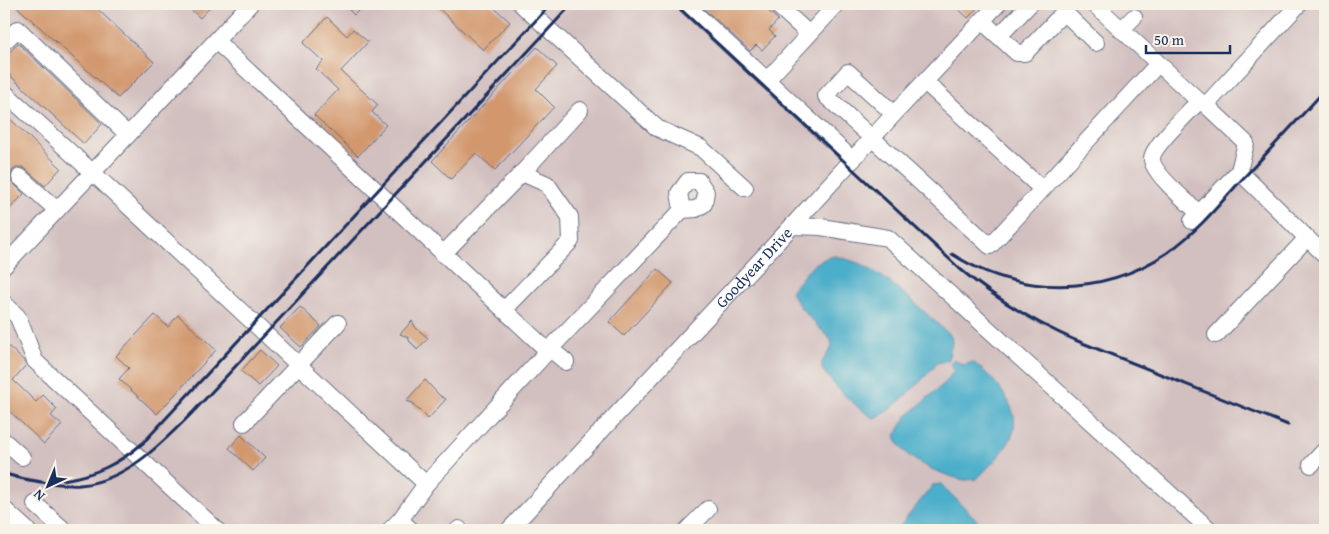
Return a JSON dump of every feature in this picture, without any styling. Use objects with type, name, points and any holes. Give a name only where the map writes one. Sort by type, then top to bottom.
[{"type":"street","points":[[4,266],[250,4]]},
{"type":"street","points":[[521,4],[657,128],[701,148],[745,188]]},
{"type":"street","points":[[685,4],[853,160]]},
{"type":"street","points":[[776,4],[809,34]]},
{"type":"street","points":[[767,80],[838,4]]},
{"type":"street","name":"Goodyear Drive","points":[[509,530],[998,4]]},
{"type":"street","points":[[999,36],[1030,4]]},
{"type":"street","points":[[1094,4],[1121,30],[1202,103],[1246,144],[1239,171],[1195,217],[1154,167],[1152,157],[1156,148],[1202,103],[1300,4]]},
{"type":"street","points":[[982,21],[1018,53],[1025,53],[1059,8],[1096,43]]},
{"type":"street","points":[[1121,30],[1134,18]]},
{"type":"street","points":[[4,42],[18,29],[128,135]]},
{"type":"street","points":[[216,41],[548,351],[554,352],[566,362]]},
{"type":"street","points":[[894,114],[848,72],[826,96],[990,246],[1158,64]]},
{"type":"street","points":[[925,82],[1042,189]]},
{"type":"street","points":[[4,92],[426,484]]},
{"type":"street","points":[[444,254],[580,110]]},
{"type":"street","points":[[1239,171],[1325,255]]},
{"type":"street","points":[[504,310],[570,241],[570,217],[547,184],[522,173]]},
{"type":"street","points":[[20,177],[57,210]]},
{"type":"street","points":[[400,527],[426,484],[548,351],[682,210]]},
{"type":"street","points":[[792,226],[821,227],[888,238],[1210,530]]},
{"type":"street","points":[[1216,335],[1307,238]]},
{"type":"street","points":[[4,304],[18,317],[35,361],[217,530]]},
{"type":"street","points":[[244,423],[338,323]]},
{"type":"street","points":[[4,441],[22,457]]},
{"type":"street","points":[[1311,465],[1325,450]]},
{"type":"street","points":[[35,504],[64,530]]},
{"type":"street","points":[[687,530],[708,509]]},
{"type":"street","points":[[7,519],[26,530]]},
{"type":"shaded area","points":[[4,4],[1325,4],[1325,530],[4,530]]},
{"type":"water","points":[[835,256],[860,264],[890,282],[951,336],[952,343],[948,360],[937,363],[894,406],[882,415],[873,418],[845,396],[822,369],[822,362],[832,347],[831,340],[793,297],[791,291],[805,274],[820,261]]},
{"type":"water","points":[[954,359],[963,365],[973,362],[988,375],[1008,401],[1014,420],[1014,429],[1008,443],[999,456],[977,479],[959,479],[936,471],[916,461],[906,453],[895,436],[906,417],[946,382],[954,370],[950,364]]},
{"type":"water","points":[[941,484],[987,530],[897,530],[933,485]]},
{"type":"building","points":[[14,4],[92,4],[154,62],[118,98]]},
{"type":"building","points":[[185,4],[213,4],[200,18]]},
{"type":"building","points":[[343,4],[365,4],[354,15]]},
{"type":"building","points":[[434,4],[490,4],[510,22],[483,50]]},
{"type":"building","points":[[699,4],[761,4],[778,20],[769,30],[775,36],[762,50],[756,45],[750,51]]},
{"type":"building","points":[[953,4],[981,4],[968,18]]},
{"type":"building","points":[[327,17],[347,36],[353,29],[368,42],[341,71],[378,105],[372,112],[386,125],[358,156],[314,115],[338,90],[316,69],[323,61],[303,43]]},
{"type":"building","points":[[18,43],[102,124],[84,144],[4,70],[4,58]]},
{"type":"building","points":[[537,47],[557,66],[536,89],[554,107],[495,170],[476,153],[451,179],[432,161]]},
{"type":"building","points":[[4,113],[61,168],[45,186],[22,167],[17,167],[13,170],[10,175],[11,181],[24,194],[4,215]]},
{"type":"building","points":[[657,269],[673,283],[624,336],[609,322]]},
{"type":"building","points":[[300,307],[321,326],[301,347],[280,328]]},
{"type":"building","points":[[155,315],[168,327],[178,315],[216,350],[157,414],[119,379],[129,368],[116,356]]},
{"type":"building","points":[[412,321],[416,328],[428,338],[417,350],[408,337],[400,334]]},
{"type":"building","points":[[4,342],[26,365],[13,380],[36,402],[43,395],[57,409],[51,416],[62,425],[44,444],[4,406]]},
{"type":"building","points":[[260,350],[277,366],[258,386],[241,371]]},
{"type":"building","points":[[425,380],[440,396],[446,399],[428,419],[413,403],[406,401]]},
{"type":"building","points":[[241,435],[265,458],[253,471],[229,448]]},
{"type":"railway","points":[[63,480],[106,468],[125,457],[143,443],[551,4]]},
{"type":"railway","points":[[4,473],[32,481],[80,485],[97,482],[113,476],[129,468],[157,447],[194,411],[572,4]]},
{"type":"railway","points":[[675,4],[960,269],[1001,300],[1029,317],[1075,340],[1288,425]]},
{"type":"railway","points":[[952,254],[977,268],[1004,278],[1032,284],[1060,286],[1087,284],[1115,278],[1142,267],[1167,253],[1194,231],[1325,90]]}]
